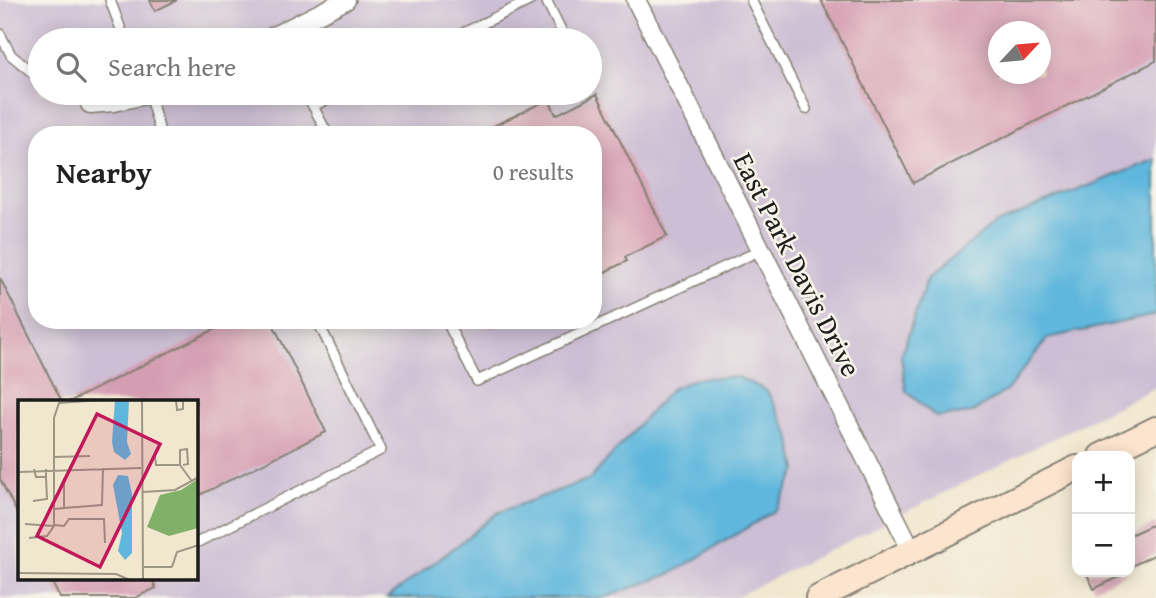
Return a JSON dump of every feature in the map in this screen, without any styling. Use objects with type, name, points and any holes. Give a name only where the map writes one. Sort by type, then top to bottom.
[{"type":"main road","points":[[1111,451],[1156,429]]},
{"type":"main road","points":[[818,598],[1072,471]]},
{"type":"street","points":[[294,28],[346,0]]},
{"type":"street","name":"East Park Davis Drive","points":[[636,0],[912,551]]},
{"type":"lane","points":[[110,0],[120,28]]},
{"type":"lane","points":[[474,28],[531,0]]},
{"type":"lane","points":[[545,0],[560,28]]},
{"type":"lane","points":[[751,0],[806,109]]},
{"type":"lane","points":[[0,34],[11,55],[28,69]]},
{"type":"lane","points":[[149,105],[157,126]]},
{"type":"lane","points":[[313,106],[323,126]]},
{"type":"lane","points":[[602,323],[761,250]]},
{"type":"lane","points":[[198,542],[381,450],[321,329]]},
{"type":"lane","points":[[451,329],[477,381],[590,329]]},
{"type":"shaded area","points":[[0,0],[1156,0],[1156,387],[734,598],[0,598]]},
{"type":"water","points":[[1156,159],[1156,315],[1048,338],[1007,390],[972,413],[936,417],[906,391],[901,356],[927,278],[995,223]]},
{"type":"water","points":[[738,377],[767,391],[790,435],[797,470],[776,510],[672,573],[604,598],[387,598],[497,513],[590,479],[671,389],[697,378]]},
{"type":"building","points":[[150,0],[177,0],[155,11]]},
{"type":"building","points":[[821,0],[1156,0],[1156,61],[913,183]]},
{"type":"building","points":[[602,104],[667,236],[625,257],[627,261],[602,274],[602,126],[494,126],[537,105],[552,105],[556,115],[576,105]]},
{"type":"building","points":[[0,278],[61,400],[18,400],[18,515],[0,479]]},
{"type":"building","points":[[215,329],[275,329],[326,432],[198,496],[198,400],[73,400]]},
{"type":"building","points":[[1156,523],[1156,554],[1135,564],[1135,533]]},
{"type":"building","points":[[1088,577],[1119,577],[1094,589]]},
{"type":"building","points":[[51,580],[152,580],[156,588],[135,598],[60,598]]}]
